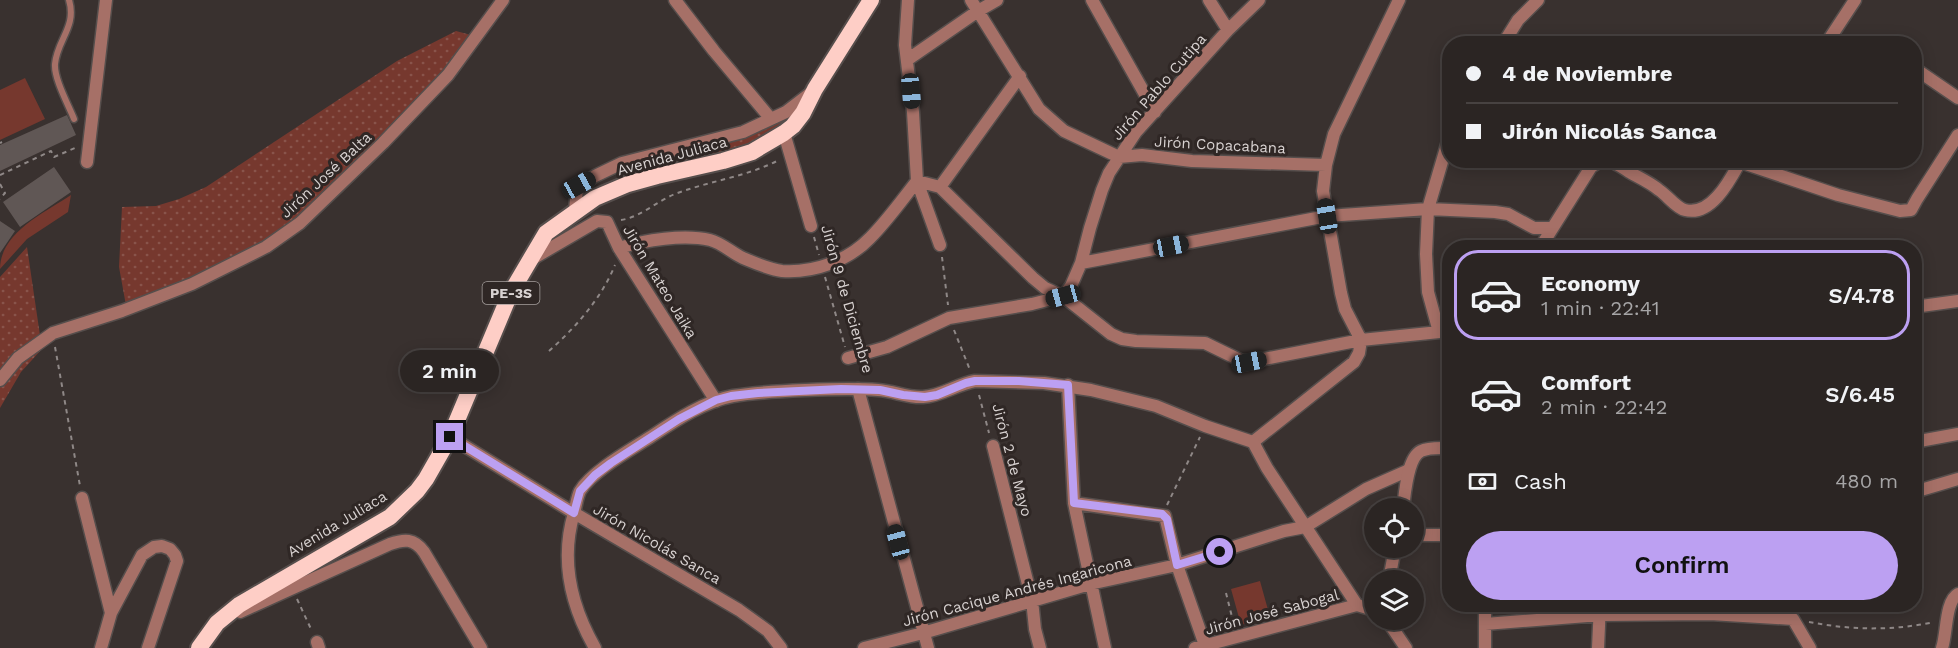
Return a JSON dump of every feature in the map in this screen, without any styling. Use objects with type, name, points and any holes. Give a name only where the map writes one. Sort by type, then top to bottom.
[{"type":"highway","name":"Avenida Juliaca","points":[[200,648],[217,623],[239,604],[390,516],[407,502],[426,479],[450,437],[510,294],[546,233],[595,198],[628,184],[752,152],[784,133],[803,113],[815,89],[871,0]]},
{"type":"street","points":[[87,162],[106,0]]},
{"type":"street","name":"Jirón José Balta","points":[[0,380],[18,358],[53,333],[151,301],[192,284],[266,247],[300,223],[383,143],[448,75],[503,0]]},
{"type":"street","points":[[675,0],[771,119]]},
{"type":"street","points":[[908,0],[905,45],[913,112],[917,181],[940,245]]},
{"type":"street","points":[[907,60],[975,6],[997,0]]},
{"type":"street","points":[[1092,0],[1155,112]]},
{"type":"street","points":[[1209,0],[1228,30]]},
{"type":"street","name":"Jirón Pablo Cutipa","points":[[1063,296],[1071,286],[1081,263],[1102,190],[1119,157],[1136,132],[1228,30],[1259,0]]},
{"type":"street","points":[[1253,442],[1354,362],[1359,352],[1360,340],[1345,309],[1341,293],[1323,191],[1326,165],[1334,134],[1399,0]]},
{"type":"street","points":[[1508,36],[1518,20],[1538,0]]},
{"type":"street","points":[[1831,36],[1855,0]]},
{"type":"street","name":"Jirón Copacabana","points":[[975,6],[1039,110],[1064,131],[1119,157],[1142,155],[1192,161],[1326,165]]},
{"type":"street","points":[[1922,73],[1958,98]]},
{"type":"street","points":[[940,187],[1020,76]]},
{"type":"street","points":[[575,211],[577,188],[607,170],[744,132],[786,112],[815,89]]},
{"type":"street","name":"Jirón 9 de Diciembre","points":[[784,133],[811,226]]},
{"type":"street","points":[[1761,168],[1838,195],[1900,212],[1911,210],[1958,135]]},
{"type":"street","points":[[1442,162],[1428,209],[1426,254],[1428,292],[1442,326]]},
{"type":"street","points":[[1544,240],[1590,168]]},
{"type":"street","points":[[1624,168],[1658,188],[1684,210],[1694,210],[1705,207],[1714,200],[1723,191],[1737,168]]},
{"type":"street","points":[[917,181],[940,187],[1033,278],[1045,288],[1063,296],[1111,334],[1122,339],[1204,343],[1242,361],[1249,362],[1360,340],[1442,331]]},
{"type":"street","points":[[619,248],[634,243],[669,238],[704,239],[714,241],[737,255],[766,268],[782,271],[822,267],[838,261],[870,238],[917,181]]},
{"type":"street","points":[[1081,263],[1327,216],[1428,209],[1495,212],[1508,214],[1534,228],[1551,228]]},
{"type":"street","name":"Jirón Mateo Jaika","points":[[531,259],[597,221],[607,222],[619,248],[716,400]]},
{"type":"street","points":[[848,358],[887,347],[949,318],[1032,304],[1063,296]]},
{"type":"street","points":[[1922,306],[1958,301]]},
{"type":"street","points":[[595,648],[578,611],[569,580],[569,537],[580,491],[595,475],[611,463],[664,428],[716,400],[731,396],[858,389],[925,397],[975,381],[1019,381],[1068,385],[1156,406],[1253,442],[1305,527],[1357,604],[1364,606]]},
{"type":"street","points":[[1068,385],[1074,503],[1105,648]]},
{"type":"street","name":"Jirón 9 de Diciembre","points":[[858,389],[928,648]]},
{"type":"street","points":[[1922,441],[1958,434]]},
{"type":"street","name":"Jirón Nicolás Sanca","points":[[450,437],[755,621],[768,631],[781,648]]},
{"type":"street","name":"Jirón 2 de Mayo","points":[[993,446],[1032,600],[1035,629],[1040,648]]},
{"type":"street","points":[[1404,498],[1409,470],[1418,452],[1442,448]]},
{"type":"street","name":"Jirón Cacique Andrés Ingaricona","points":[[864,648],[1090,584],[1177,565],[1284,531],[1305,527],[1366,489],[1409,470]]},
{"type":"street","points":[[1922,490],[1958,479]]},
{"type":"street","points":[[82,498],[111,613]]},
{"type":"street","points":[[1074,503],[1162,514],[1167,519],[1177,565],[1202,647]]},
{"type":"street","points":[[1424,535],[1442,535]]},
{"type":"street","points":[[217,623],[390,544],[410,540],[418,544],[424,552],[481,648]]},
{"type":"street","points":[[101,648],[111,613],[141,555],[154,547],[162,546],[170,549],[177,561],[148,648]]},
{"type":"street","points":[[1942,648],[1950,604],[1954,596],[1958,594]]},
{"type":"street","name":"Jirón José Sabogal","points":[[1202,647],[1357,604]]},
{"type":"street","points":[[1485,612],[1485,648]]},
{"type":"street","points":[[1485,624],[1584,612]]},
{"type":"street","points":[[1598,648],[1600,612]]},
{"type":"street","points":[[1738,612],[1793,618],[1810,648]]},
{"type":"street","points":[[1394,630],[1406,648]]},
{"type":"lane","points":[[69,0],[71,19],[55,64],[57,76],[74,119]]},
{"type":"path","points":[[0,175],[51,151],[54,157],[78,147]]},
{"type":"path","points":[[607,222],[631,218],[678,193],[741,175],[791,154]]},
{"type":"path","points":[[0,199],[5,193],[1,187]]},
{"type":"path","name":"Jirón 9 de Diciembre","points":[[811,226],[848,358]]},
{"type":"path","name":"Jirón 2 de Mayo","points":[[940,245],[949,318],[975,381],[993,446]]},
{"type":"path","points":[[549,351],[585,315],[609,278],[619,248]]},
{"type":"path","points":[[53,333],[82,498]]},
{"type":"path","points":[[1162,514],[1205,426]]},
{"type":"path","points":[[292,589],[318,645]]},
{"type":"path","points":[[1226,593],[1234,626]]},
{"type":"path","points":[[1793,618],[1830,626],[1873,628],[1921,625],[1947,619]]},
{"type":"shaded area","points":[[456,31],[482,38],[303,225],[158,304],[127,311],[119,267],[122,207],[156,206],[206,187],[397,61]]},
{"type":"shaded area","points":[[25,78],[45,119],[0,140],[0,90]]},
{"type":"shaded area","points":[[807,103],[766,142],[617,189],[659,168],[759,132]]},
{"type":"shaded area","points":[[71,195],[68,212],[27,239],[0,269],[2,256],[15,235],[25,225]]},
{"type":"shaded area","points":[[27,247],[42,349],[21,372],[0,408],[0,277]]},
{"type":"shaded area","points":[[1260,581],[1270,617],[1241,625],[1231,589]]},
{"type":"building","points":[[67,115],[76,135],[0,171],[0,145]]},
{"type":"building","points":[[54,167],[71,192],[20,227],[3,202]]},
{"type":"building","points":[[0,221],[15,231],[0,253]]},
{"type":"route","points":[[450,437],[574,513],[580,491],[595,475],[611,463],[679,419],[716,400],[731,396],[841,389],[880,390],[925,397],[975,381],[1019,381],[1068,385],[1074,503],[1162,514],[1167,519],[1177,565],[1220,552]]}]
